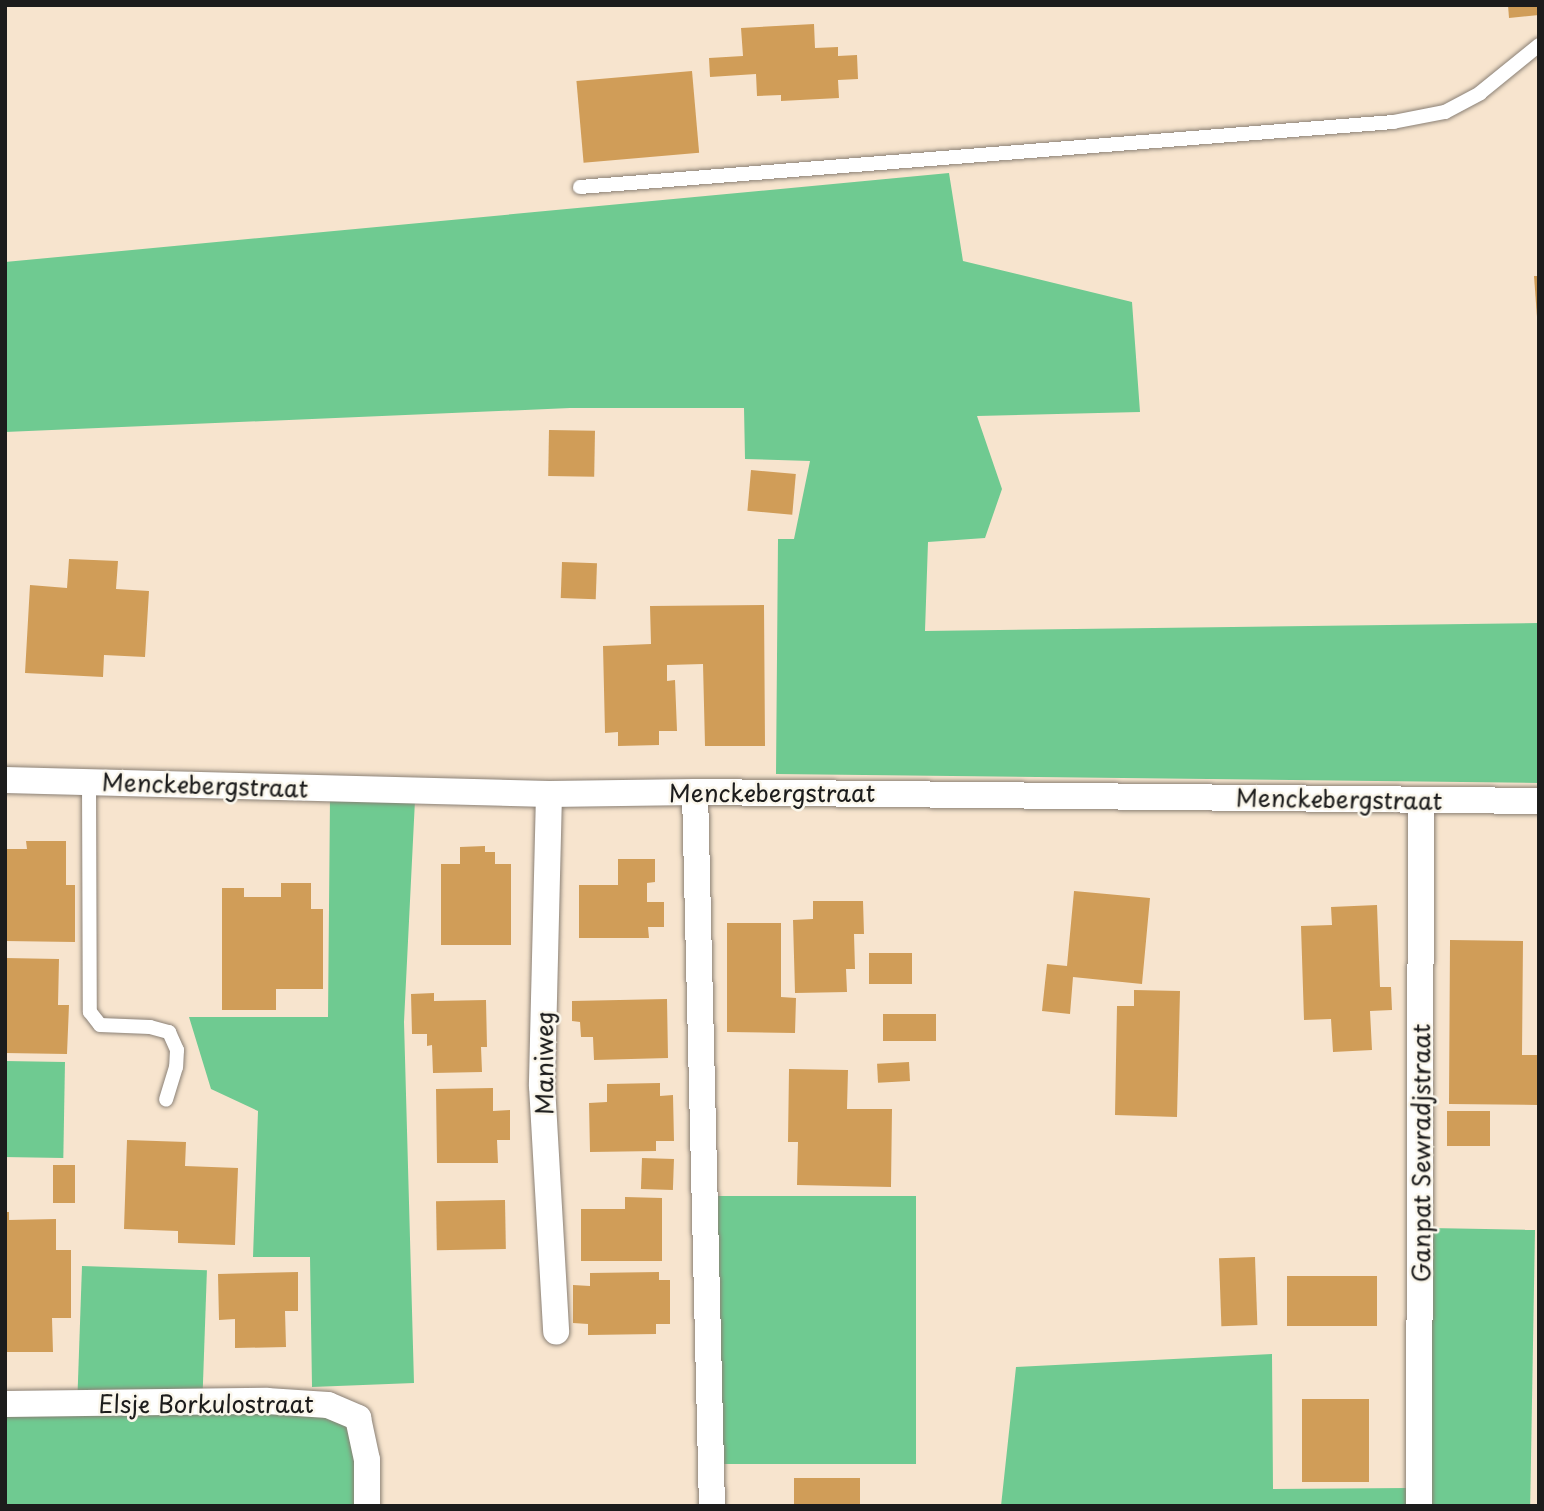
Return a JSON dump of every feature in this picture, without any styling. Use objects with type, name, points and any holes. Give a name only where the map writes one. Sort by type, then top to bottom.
[{"type":"street","name":"Menckebergstraat","points":[[5,780],[549,794],[695,792],[1539,801]]},
{"type":"street","points":[[695,792],[712,1506]]},
{"type":"street","name":"Maniweg","points":[[549,794],[542,1086],[556,1332]]},
{"type":"street","name":"Ganpat Sewradjstraat","points":[[1419,1506],[1421,800]]},
{"type":"street","name":"Elsje Borkulostraat","points":[[5,1404],[267,1401],[328,1405],[358,1419],[367,1461],[367,1506]]},
{"type":"lane","points":[[580,187],[1393,122],[1445,112],[1480,93],[1539,45]]},
{"type":"lane","points":[[89,782],[90,1012],[100,1025],[150,1027],[169,1032],[177,1050],[176,1068],[166,1100]]},
{"type":"green space","points":[[949,173],[963,261],[1132,302],[1140,412],[977,416],[1002,489],[985,538],[928,542],[925,631],[1539,623],[1539,783],[776,774],[778,539],[794,539],[810,461],[745,459],[744,408],[570,408],[5,432],[5,262]]},
{"type":"green space","points":[[330,797],[415,800],[404,1022],[414,1383],[312,1387],[310,1257],[253,1257],[258,1111],[211,1089],[189,1017],[328,1017]]},
{"type":"green space","points":[[5,1061],[65,1062],[63,1158],[5,1157]]},
{"type":"green space","points":[[713,1196],[916,1196],[916,1464],[713,1464]]},
{"type":"green space","points":[[1430,1228],[1535,1230],[1530,1506],[1425,1506]]},
{"type":"green space","points":[[82,1266],[207,1270],[203,1396],[78,1392]]},
{"type":"green space","points":[[1272,1354],[1273,1489],[1407,1488],[1407,1506],[1001,1506],[1016,1367]]},
{"type":"green space","points":[[285,1411],[328,1414],[351,1430],[359,1506],[5,1506],[5,1414]]},
{"type":"building","points":[[1508,5],[1539,5],[1539,15],[1509,18]]},
{"type":"building","points":[[814,24],[815,48],[838,47],[838,56],[857,55],[858,79],[838,80],[839,98],[781,101],[781,95],[757,96],[756,74],[710,77],[709,58],[743,56],[741,28]]},
{"type":"building","points":[[692,71],[699,153],[584,163],[576,81]]},
{"type":"building","points":[[1534,276],[1539,276],[1539,317],[1537,317]]},
{"type":"building","points":[[549,430],[595,431],[594,477],[548,476]]},
{"type":"building","points":[[751,470],[796,474],[792,515],[747,511]]},
{"type":"building","points":[[69,559],[118,561],[116,589],[149,591],[145,657],[104,655],[103,677],[25,673],[30,585],[67,588]]},
{"type":"building","points":[[562,562],[597,563],[596,599],[561,598]]},
{"type":"building","points":[[764,605],[765,746],[705,746],[703,664],[667,665],[667,681],[675,680],[677,731],[659,731],[659,745],[618,746],[618,732],[605,733],[603,646],[651,644],[650,606]]},
{"type":"building","points":[[26,841],[66,841],[66,885],[75,885],[75,942],[5,941],[5,849],[27,849]]},
{"type":"building","points":[[485,846],[485,852],[495,852],[495,864],[511,864],[511,945],[441,945],[441,864],[460,864],[460,847]]},
{"type":"building","points":[[618,859],[655,859],[655,882],[647,883],[647,902],[664,902],[664,927],[648,927],[649,938],[579,938],[579,885],[618,885]]},
{"type":"building","points":[[281,883],[311,883],[311,909],[323,909],[323,989],[276,989],[276,1010],[222,1010],[222,888],[244,888],[244,897],[281,897]]},
{"type":"building","points":[[1074,891],[1150,898],[1142,984],[1073,977],[1070,1014],[1042,1011],[1047,964],[1067,966]]},
{"type":"building","points":[[813,901],[863,901],[864,934],[854,934],[855,969],[846,969],[847,992],[795,993],[793,920],[813,919]]},
{"type":"building","points":[[1377,905],[1380,987],[1391,987],[1392,1010],[1370,1011],[1372,1050],[1333,1052],[1331,1019],[1304,1020],[1301,926],[1332,925],[1331,907]]},
{"type":"building","points":[[727,923],[781,923],[781,997],[796,998],[795,1033],[727,1032]]},
{"type":"building","points":[[1450,940],[1523,941],[1522,1055],[1539,1055],[1539,1105],[1449,1104]]},
{"type":"building","points":[[869,953],[912,953],[912,984],[869,984]]},
{"type":"building","points":[[5,958],[59,959],[58,1005],[69,1005],[67,1054],[5,1053]]},
{"type":"building","points":[[1134,990],[1180,991],[1177,1117],[1115,1115],[1117,1006],[1134,1006]]},
{"type":"building","points":[[434,993],[434,1001],[486,1000],[487,1047],[481,1047],[482,1072],[433,1073],[432,1045],[427,1046],[427,1034],[412,1034],[411,994]]},
{"type":"building","points":[[667,999],[668,1058],[594,1060],[593,1037],[581,1037],[580,1022],[572,1021],[572,1001]]},
{"type":"building","points":[[883,1014],[936,1014],[936,1041],[883,1041]]},
{"type":"building","points":[[909,1062],[910,1081],[878,1083],[877,1064]]},
{"type":"building","points":[[789,1069],[848,1070],[847,1109],[892,1109],[891,1187],[797,1185],[798,1142],[788,1142]]},
{"type":"building","points":[[660,1083],[660,1096],[673,1095],[674,1141],[656,1141],[656,1151],[590,1152],[589,1103],[607,1102],[607,1084]]},
{"type":"building","points":[[493,1088],[493,1111],[510,1110],[510,1140],[497,1140],[498,1163],[437,1163],[436,1089]]},
{"type":"building","points":[[1447,1111],[1490,1111],[1490,1146],[1447,1146]]},
{"type":"building","points":[[127,1140],[186,1142],[185,1166],[238,1168],[235,1245],[178,1243],[178,1231],[124,1229]]},
{"type":"building","points":[[642,1158],[674,1159],[673,1190],[641,1189]]},
{"type":"building","points":[[53,1165],[75,1165],[75,1203],[53,1203]]},
{"type":"building","points":[[625,1197],[662,1198],[662,1261],[581,1261],[581,1209],[625,1209]]},
{"type":"building","points":[[505,1200],[506,1249],[437,1250],[436,1201]]},
{"type":"building","points":[[5,1212],[9,1212],[9,1220],[56,1219],[56,1250],[71,1250],[71,1318],[52,1318],[53,1352],[5,1352]]},
{"type":"building","points":[[1255,1257],[1257,1325],[1221,1326],[1219,1258]]},
{"type":"building","points":[[298,1272],[298,1311],[285,1311],[286,1347],[235,1348],[235,1319],[219,1320],[218,1274]]},
{"type":"building","points":[[659,1272],[659,1280],[670,1280],[670,1324],[656,1324],[656,1334],[588,1335],[588,1324],[573,1323],[573,1285],[590,1286],[590,1273]]},
{"type":"building","points":[[1287,1276],[1377,1276],[1377,1326],[1287,1326]]},
{"type":"building","points":[[1302,1399],[1369,1399],[1369,1482],[1302,1482]]},
{"type":"building","points":[[794,1478],[860,1478],[860,1506],[794,1506]]}]
